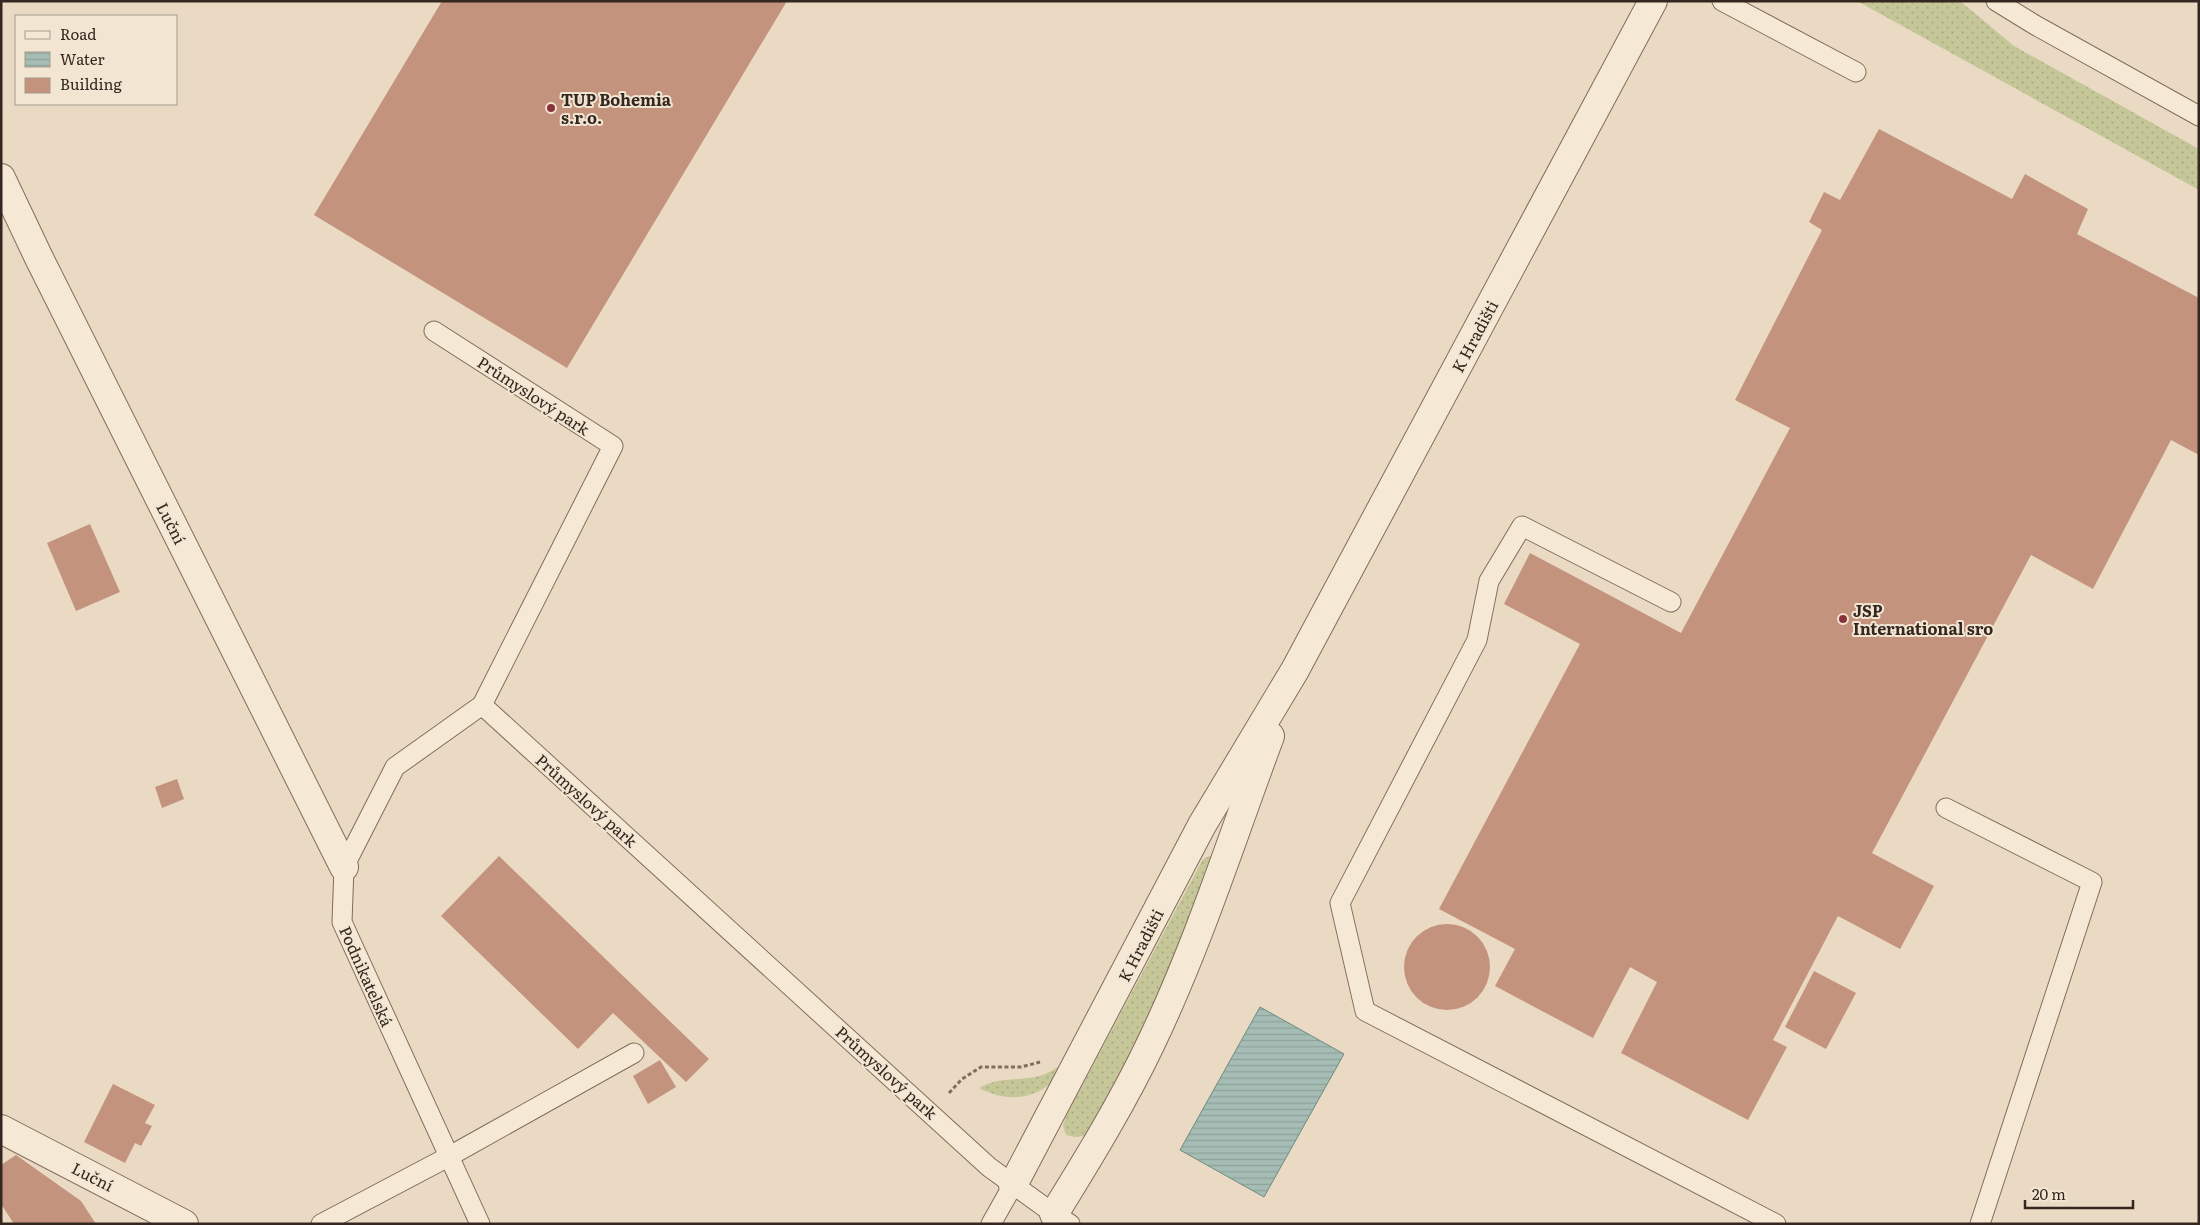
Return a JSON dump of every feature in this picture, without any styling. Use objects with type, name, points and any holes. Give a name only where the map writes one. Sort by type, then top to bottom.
[{"type":"street","name":"K Hradišti","points":[[1013,1185],[1202,826],[1295,670],[1653,1]]},
{"type":"street","name":"Luční","points":[[1,178],[48,276],[344,867]]},
{"type":"street","name":"K Hradišti","points":[[1058,1221],[1151,1044],[1188,956],[1295,670]]},
{"type":"street","name":"Luční","points":[[1,1129],[184,1224]]},
{"type":"lane","points":[[1722,1],[1856,72]]},
{"type":"lane","points":[[1996,1],[2035,26],[2199,116]]},
{"type":"lane","name":"Průmyslový park","points":[[434,331],[613,446],[482,705],[932,1113],[1013,1185],[1058,1221]]},
{"type":"lane","points":[[1670,602],[1522,526],[1489,581],[1477,640],[1340,903],[1365,1011],[1776,1224]]},
{"type":"lane","name":"Podnikatelská","points":[[480,1224],[342,922],[344,867],[395,767],[482,705]]},
{"type":"lane","points":[[1946,808],[2092,882],[1980,1224]]},
{"type":"lane","points":[[321,1224],[448,1157],[634,1053]]},
{"type":"lane","name":"K Hradišti","points":[[991,1224],[1013,1185]]},
{"type":"path","points":[[932,1113],[962,1079],[981,1066],[1021,1067],[1045,1060]]},
{"type":"green space","points":[[1857,1],[1960,1],[2014,46],[2199,149],[2199,190]]},
{"type":"green space","points":[[1210,856],[1214,858],[1158,1009],[1086,1136],[1074,1137],[1066,1135],[1063,1126],[1066,1116],[1203,859]]},
{"type":"green space","points":[[1069,1059],[1052,1082],[1031,1094],[1019,1097],[1006,1097],[992,1094],[979,1088],[994,1082],[1043,1075]]},
{"type":"water","points":[[1260,1007],[1344,1054],[1264,1197],[1180,1150]]},
{"type":"building","name":"TUP Bohemia s.r.o.","points":[[442,1],[787,1],[567,368],[314,215]]},
{"type":"building","name":"JSP International sro","points":[[1879,129],[2012,199],[2025,174],[2088,209],[2077,234],[2199,298],[2199,455],[2171,440],[2093,589],[2031,555],[1872,853],[1934,886],[1900,949],[1838,916],[1773,1040],[1787,1047],[1748,1120],[1621,1053],[1657,982],[1630,967],[1593,1038],[1495,986],[1515,949],[1439,909],[1580,644],[1504,604],[1530,553],[1681,633],[1790,428],[1735,400],[1822,230],[1809,222],[1824,192],[1840,200]]},
{"type":"building","points":[[90,524],[120,592],[76,611],[47,543]]},
{"type":"building","points":[[177,779],[184,799],[162,808],[155,787]]},
{"type":"building","points":[[499,856],[709,1059],[686,1082],[613,1013],[578,1049],[441,916]]},
{"type":"building","points":[[1447,924],[1463,928],[1477,937],[1486,951],[1490,967],[1486,983],[1477,997],[1463,1006],[1447,1010],[1431,1006],[1417,997],[1408,983],[1404,967],[1408,951],[1417,937],[1431,928]]},
{"type":"building","points":[[1814,971],[1856,993],[1826,1049],[1785,1027]]},
{"type":"building","points":[[660,1060],[676,1087],[648,1104],[633,1076]]},
{"type":"building","points":[[113,1084],[155,1105],[145,1123],[152,1126],[141,1146],[135,1143],[125,1163],[84,1142]]},
{"type":"building","points":[[16,1155],[81,1201],[96,1224],[14,1224],[1,1204],[1,1165]]},
{"type":"place","name":"TUP Bohemia s.r.o.","points":[[551,108]]},
{"type":"place","name":"JSP International sro","points":[[1843,619]]}]
